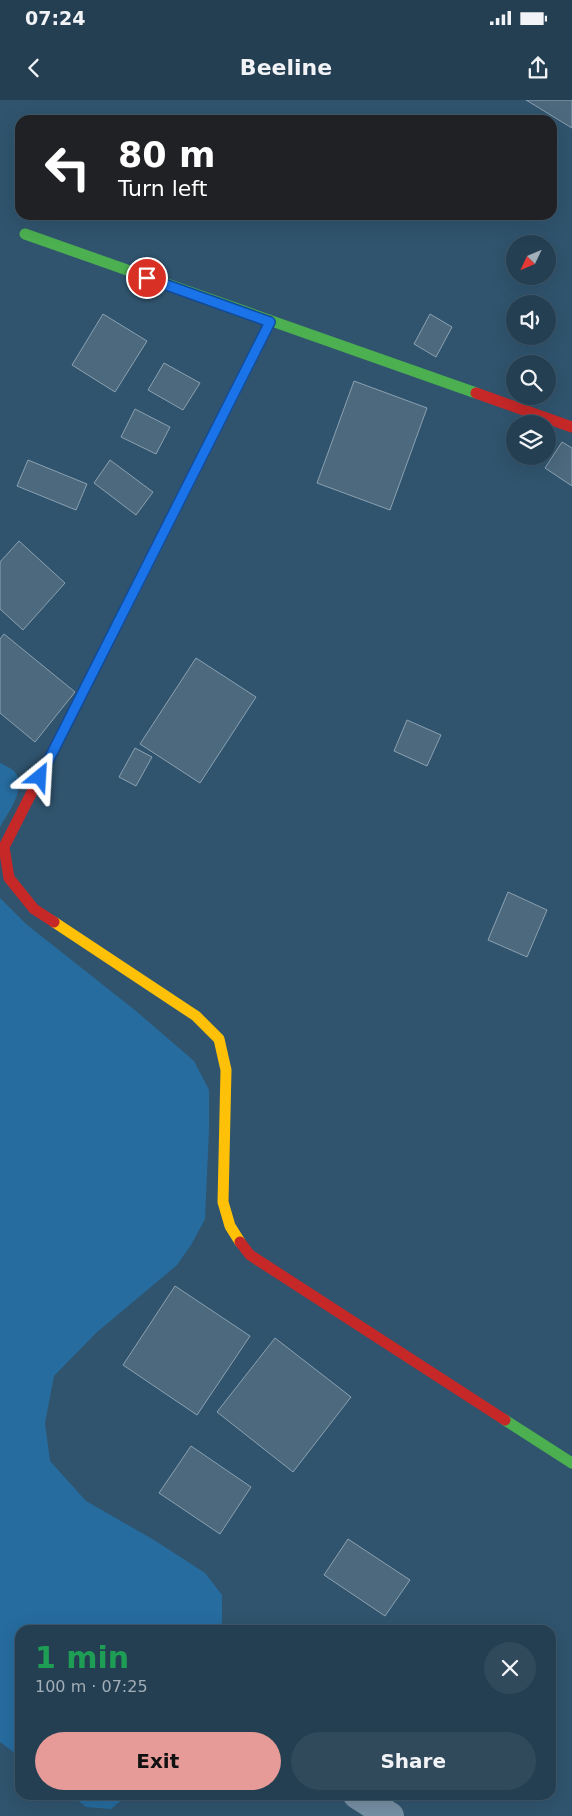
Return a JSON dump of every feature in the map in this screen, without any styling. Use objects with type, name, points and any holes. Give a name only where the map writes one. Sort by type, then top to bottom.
[{"type":"street","points":[[25,234],[572,427]]},
{"type":"street","points":[[270,322],[4,847],[9,878],[34,909],[196,1016],[219,1039],[226,1070],[223,1211],[233,1236],[250,1256],[572,1464]]},
{"type":"street","points":[[366,1800],[390,1816]]},
{"type":"shaded area","points":[[0,763],[14,771],[18,777],[19,785],[12,807],[0,827]]},
{"type":"shaded area","points":[[0,898],[26,924],[136,1011],[194,1061],[209,1090],[205,1219],[191,1245],[177,1265],[96,1333],[54,1376],[45,1423],[50,1461],[86,1501],[154,1540],[205,1573],[222,1595],[222,1622],[220,1625],[15,1625],[15,1753],[0,1742]]},
{"type":"shaded area","points":[[77,1800],[122,1800],[111,1809],[86,1807]]},
{"type":"building","points":[[526,100],[572,100],[572,128],[557,119],[557,115],[551,115]]},
{"type":"building","points":[[103,314],[147,341],[115,392],[72,365]]},
{"type":"building","points":[[430,314],[452,327],[436,357],[414,344]]},
{"type":"building","points":[[164,363],[200,383],[183,410],[148,390]]},
{"type":"building","points":[[354,381],[427,408],[390,510],[317,483]]},
{"type":"building","points":[[135,409],[170,427],[156,454],[121,437]]},
{"type":"building","points":[[562,442],[572,448],[572,486],[545,468],[547,465],[556,465],[556,451]]},
{"type":"building","points":[[28,460],[87,484],[76,510],[17,486]]},
{"type":"building","points":[[110,460],[153,492],[136,515],[94,483]]},
{"type":"building","points":[[19,541],[65,583],[23,630],[0,609],[0,562]]},
{"type":"building","points":[[4,634],[75,692],[35,742],[0,713],[0,639]]},
{"type":"building","points":[[196,658],[256,697],[200,783],[140,744]]},
{"type":"building","points":[[407,720],[441,735],[427,766],[394,751]]},
{"type":"building","points":[[135,748],[152,757],[136,786],[119,777]]},
{"type":"building","points":[[508,892],[547,910],[527,957],[488,940]]},
{"type":"building","points":[[175,1286],[250,1336],[197,1415],[123,1365]]},
{"type":"building","points":[[275,1338],[351,1397],[293,1472],[217,1412]]},
{"type":"building","points":[[191,1446],[251,1487],[220,1534],[159,1493]]},
{"type":"building","points":[[348,1539],[410,1580],[385,1616],[324,1575]]},
{"type":"traffic: fast","points":[[25,234],[476,393]]},
{"type":"traffic: fast","points":[[505,1420],[572,1463]]},
{"type":"traffic: slow","points":[[116,627],[270,322]]},
{"type":"traffic: slow","points":[[54,922],[196,1016],[219,1039],[226,1070],[223,1202],[230,1226],[240,1242]]},
{"type":"traffic: jam","points":[[476,393],[572,427]]},
{"type":"traffic: jam","points":[[54,922],[34,909],[9,878],[4,847],[116,627]]},
{"type":"traffic: jam","points":[[240,1242],[250,1255],[505,1420]]},
{"type":"route","points":[[40,777],[270,322],[147,278]]}]
